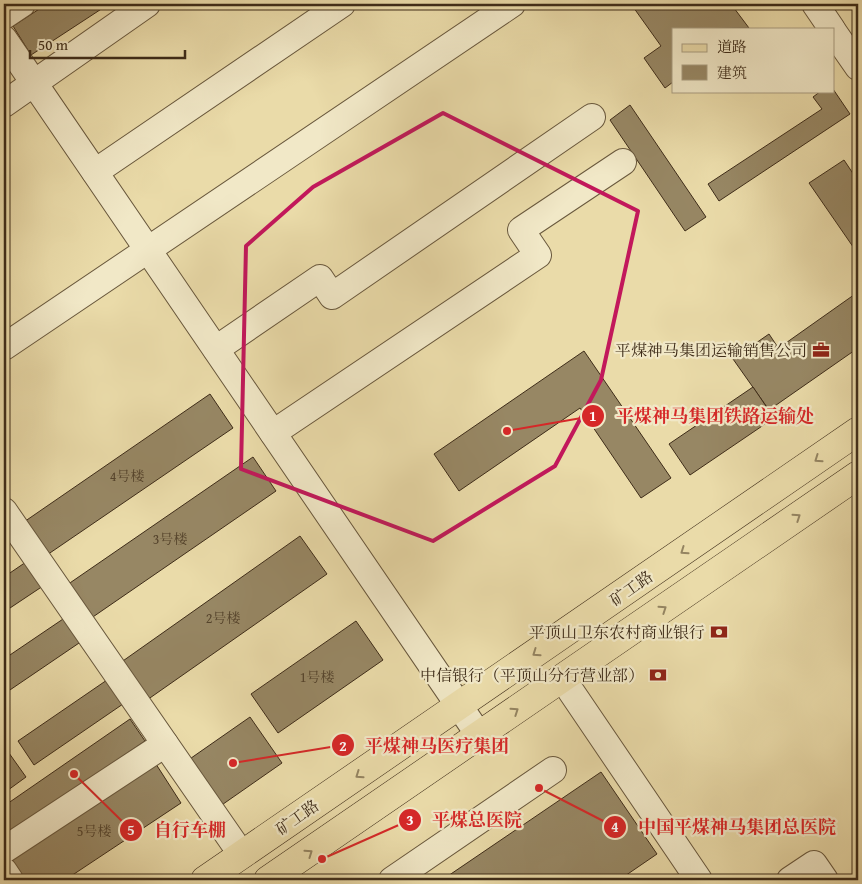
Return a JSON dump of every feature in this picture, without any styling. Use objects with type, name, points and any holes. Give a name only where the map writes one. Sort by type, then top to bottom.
[{"type":"main road","name":"矿工路","points":[[205,880],[858,431]]},
{"type":"main road","points":[[268,880],[858,475]]},
{"type":"street","points":[[4,16],[22,4]]},
{"type":"street","points":[[4,104],[147,4]]},
{"type":"street","points":[[95,172],[342,4]]},
{"type":"street","points":[[4,347],[512,4]]},
{"type":"street","points":[[815,4],[832,28]]},
{"type":"street","points":[[834,31],[858,67]]},
{"type":"street","points":[[4,39],[479,735]]},
{"type":"street","points":[[216,349],[320,278],[332,296],[592,117]]},
{"type":"street","points":[[273,433],[538,256],[522,230],[623,162]]},
{"type":"street","points":[[4,511],[242,855]]},
{"type":"street","points":[[562,678],[699,880]]},
{"type":"street","points":[[4,850],[165,744]]},
{"type":"street","points":[[392,880],[553,770]]},
{"type":"street","points":[[790,880],[814,864],[825,880]]},
{"type":"street","points":[[4,871],[10,880]]},
{"type":"highlighted area","points":[[443,113],[638,211],[601,380],[555,466],[433,541],[241,469],[246,246],[313,187]]},
{"type":"building","points":[[47,4],[109,4],[31,55],[13,26]]},
{"type":"building","points":[[631,4],[731,4],[749,28],[672,28],[672,83],[665,88],[644,58],[661,46]]},
{"type":"building","points":[[834,90],[850,114],[719,201],[708,184],[822,109],[813,97],[820,92],[834,92]]},
{"type":"building","points":[[630,105],[706,217],[685,231],[610,120]]},
{"type":"building","points":[[844,160],[858,181],[858,254],[809,183]]},
{"type":"building","name":"平煤神马集团运输销售公司","points":[[858,292],[858,348],[769,410],[733,359],[769,334],[783,355],[788,352],[783,345]]},
{"type":"building","points":[[584,351],[671,478],[641,498],[580,408],[459,491],[434,454]]},
{"type":"building","points":[[753,387],[774,418],[690,475],[669,444]]},
{"type":"building","points":[[210,394],[233,428],[44,557],[21,524]]},
{"type":"building","points":[[253,457],[276,491],[87,621],[64,587]]},
{"type":"building","points":[[300,536],[327,574],[147,700],[120,663]]},
{"type":"building","points":[[26,562],[43,586],[4,612],[4,577]]},
{"type":"building","points":[[66,617],[82,641],[4,694],[4,659]]},
{"type":"building","points":[[356,621],[383,660],[278,733],[251,694]]},
{"type":"building","points":[[107,680],[123,704],[34,765],[18,741]]},
{"type":"building","points":[[250,717],[282,763],[216,809],[184,763]]},
{"type":"building","points":[[130,719],[145,741],[4,838],[4,806]]},
{"type":"building","points":[[4,746],[26,777],[4,793]]},
{"type":"building","points":[[154,761],[181,803],[65,880],[21,880],[7,859]]},
{"type":"building","points":[[601,772],[657,854],[619,880],[442,880]]},
{"type":"place","name":"平煤神马集团运输销售公司","points":[[821,350]]},
{"type":"place","name":"平煤神马集团铁路运输处","points":[[507,431]]},
{"type":"place","name":"平顶山卫东农村商业银行","points":[[719,632]]},
{"type":"place","name":"中信银行（平顶山分行营业部）","points":[[658,675]]},
{"type":"place","name":"平煤神马医疗集团","points":[[233,763]]},
{"type":"place","name":"自行车棚","points":[[74,774]]},
{"type":"place","name":"中国平煤神马集团总医院","points":[[539,788]]},
{"type":"place","name":"平煤总医院","points":[[322,859]]}]
